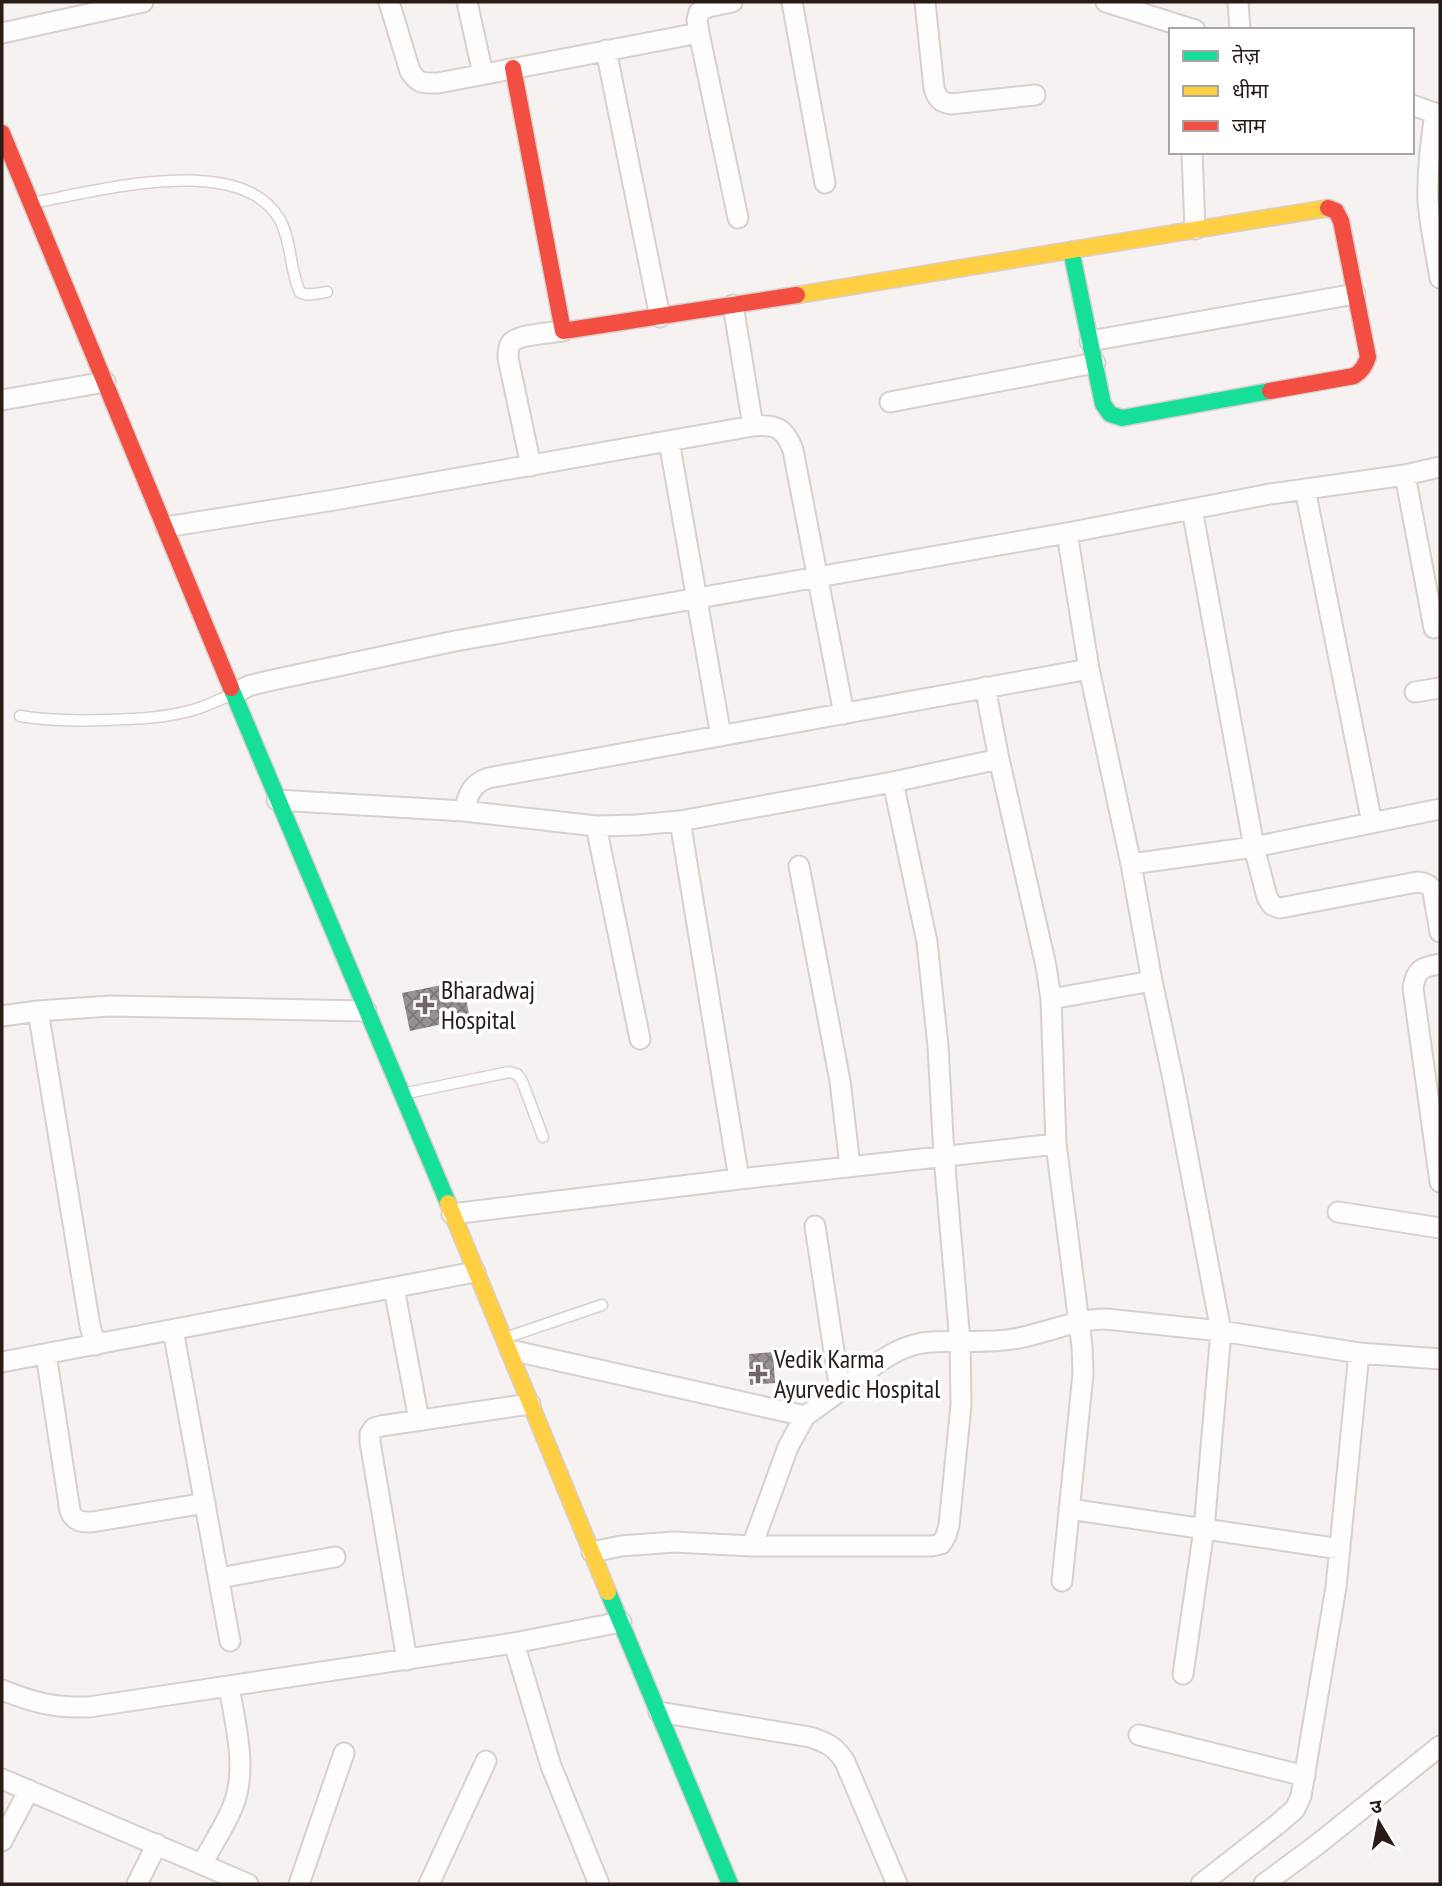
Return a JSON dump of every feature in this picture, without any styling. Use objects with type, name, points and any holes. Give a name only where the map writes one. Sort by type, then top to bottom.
[{"type":"main road","points":[[513,68],[563,331],[1330,208],[1336,211],[1341,221],[1368,357],[1366,366],[1354,376],[1122,418],[1113,417],[1107,412],[1071,250]]},
{"type":"main road","points":[[2,134],[730,1884]]},
{"type":"street","points":[[2,33],[143,2]]},
{"type":"street","points":[[388,2],[410,71],[415,79],[424,83],[438,83],[699,33]]},
{"type":"street","points":[[467,2],[483,74]]},
{"type":"street","points":[[732,2],[699,12],[697,20],[738,218]]},
{"type":"street","points":[[792,2],[825,183]]},
{"type":"street","points":[[925,2],[933,88],[942,102],[951,104],[1035,94]]},
{"type":"street","points":[[1106,2],[1187,28]]},
{"type":"street","points":[[1238,2],[1240,28]]},
{"type":"street","points":[[606,50],[660,317]]},
{"type":"street","points":[[1414,106],[1438,114],[1429,154],[1428,182],[1440,278]]},
{"type":"street","points":[[1192,154],[1195,229]]},
{"type":"street","points":[[1090,341],[1356,294]]},
{"type":"street","points":[[733,305],[753,426]]},
{"type":"street","points":[[531,466],[508,349],[511,342],[520,337],[563,331]]},
{"type":"street","points":[[890,402],[1095,363]]},
{"type":"street","points":[[2,400],[105,382]]},
{"type":"street","points":[[166,527],[753,426],[775,427],[783,431],[793,450],[844,715]]},
{"type":"street","points":[[668,441],[721,736]]},
{"type":"street","points":[[234,694],[248,686],[268,681],[455,641],[1440,467]]},
{"type":"street","points":[[1405,475],[1434,628]]},
{"type":"street","points":[[1305,489],[1372,823]]},
{"type":"street","points":[[1192,509],[1254,846],[1267,897],[1272,905],[1280,908],[1417,882],[1425,883],[1433,892],[1440,932]]},
{"type":"street","points":[[1067,533],[1088,669],[1131,864],[1220,1331],[1204,1529],[1183,1674]]},
{"type":"street","points":[[464,811],[471,788],[478,781],[488,778],[1088,669]]},
{"type":"street","points":[[985,687],[1039,930],[1051,999],[1056,1144],[1080,1321],[1083,1374],[1062,1581]]},
{"type":"street","points":[[1415,692],[1440,688]]},
{"type":"street","points":[[277,800],[464,811],[596,826],[680,821],[893,782],[999,759]]},
{"type":"street","points":[[592,1552],[644,1543],[674,1542],[752,1546],[931,1546],[941,1544],[946,1536],[950,1525],[961,1405],[960,1342],[944,1156],[938,1046],[927,942],[893,782]]},
{"type":"street","points":[[1131,864],[1254,846],[1440,809]]},
{"type":"street","points":[[680,821],[739,1179]]},
{"type":"street","points":[[596,826],[640,1039]]},
{"type":"street","points":[[799,866],[836,1058],[850,1166]]},
{"type":"street","points":[[1440,964],[1422,968],[1415,976],[1413,988],[1440,1182]]},
{"type":"street","points":[[1051,999],[1152,981]]},
{"type":"street","points":[[2,1016],[110,1006],[366,1011]]},
{"type":"street","points":[[38,1011],[90,1326],[96,1345]]},
{"type":"street","points":[[452,1214],[1056,1144]]},
{"type":"street","points":[[1338,1212],[1440,1228]]},
{"type":"street","points":[[815,1226],[840,1391]]},
{"type":"street","points":[[2,1362],[475,1272]]},
{"type":"street","points":[[394,1288],[419,1420]]},
{"type":"street","points":[[752,1546],[788,1447],[805,1416],[888,1354],[904,1347],[924,1343],[1011,1340],[1080,1321],[1106,1319],[1220,1331],[1359,1353],[1440,1359]]},
{"type":"street","points":[[173,1330],[230,1641]]},
{"type":"street","points":[[507,1344],[805,1416]]},
{"type":"street","points":[[1201,1884],[1279,1824],[1295,1809],[1301,1796],[1336,1587],[1359,1353]]},
{"type":"street","points":[[46,1354],[70,1511],[74,1519],[92,1522],[205,1503]]},
{"type":"street","points":[[407,1660],[370,1434],[374,1428],[530,1404]]},
{"type":"street","points":[[1069,1509],[1340,1549]]},
{"type":"street","points":[[219,1578],[335,1557]]},
{"type":"street","points":[[2,1690],[36,1703],[63,1708],[89,1707],[514,1643],[621,1622]]},
{"type":"street","points":[[514,1643],[551,1766],[599,1884]]},
{"type":"street","points":[[202,1864],[233,1805],[239,1786],[238,1748],[229,1686]]},
{"type":"street","points":[[659,1712],[826,1742],[839,1752],[845,1762],[897,1884]]},
{"type":"street","points":[[1139,1735],[1306,1776]]},
{"type":"street","points":[[1264,1884],[1440,1746]]},
{"type":"street","points":[[299,1884],[344,1753]]},
{"type":"street","points":[[429,1884],[486,1761]]},
{"type":"street","points":[[2,1779],[246,1884]]},
{"type":"street","points":[[2,1841],[29,1790]]},
{"type":"street","points":[[137,1884],[157,1844]]},
{"type":"lane","points":[[31,204],[151,181],[184,180],[230,184],[251,191],[268,204],[279,220],[292,257],[300,292],[303,295],[327,292]]},
{"type":"lane","points":[[20,716],[44,720],[143,718],[194,709],[234,694]]},
{"type":"lane","points":[[401,1094],[509,1072],[517,1074],[543,1137]]},
{"type":"lane","points":[[507,1344],[602,1305]]},
{"type":"building","points":[[462,981],[470,1018],[410,1031],[402,993]]},
{"type":"building","points":[[773,1352],[775,1383],[750,1385],[749,1354]]},
{"type":"traffic: fast","points":[[1071,250],[1103,404],[1110,414],[1122,418],[1270,391]]},
{"type":"traffic: fast","points":[[231,688],[448,1203]]},
{"type":"traffic: fast","points":[[608,1592],[730,1884]]},
{"type":"traffic: slow","points":[[797,295],[1328,208]]},
{"type":"traffic: slow","points":[[448,1203],[608,1592]]},
{"type":"traffic: jam","points":[[513,68],[563,331],[797,295]]},
{"type":"traffic: jam","points":[[2,133],[231,688]]},
{"type":"traffic: jam","points":[[1270,391],[1354,376],[1363,368],[1368,357],[1341,221],[1336,211],[1328,208]]},
{"type":"place","name":"Bharadwaj Hospital","points":[[425,1005]]},
{"type":"place","name":"Vedik Karma Ayurvedic Hospital","points":[[758,1374]]}]
